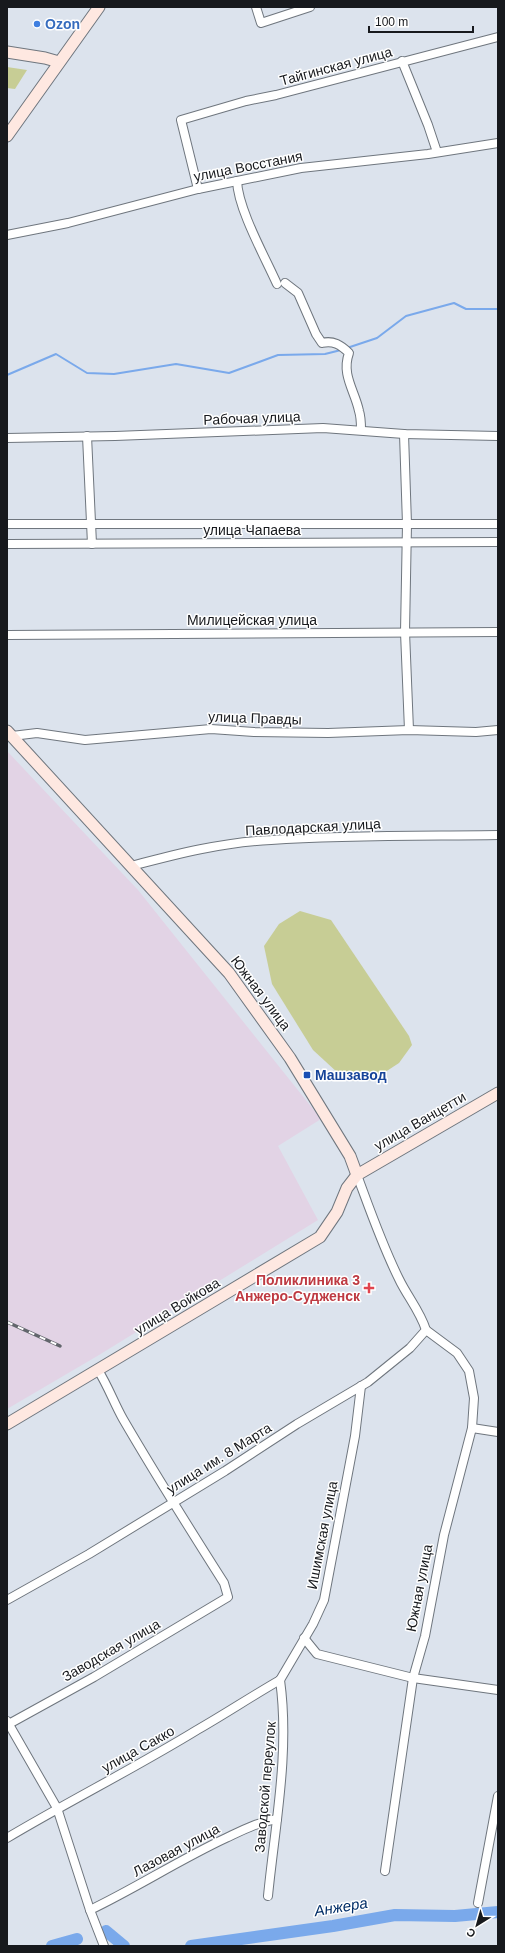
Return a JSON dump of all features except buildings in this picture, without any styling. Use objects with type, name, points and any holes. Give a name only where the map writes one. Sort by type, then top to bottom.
[{"type":"street","points":[[7,136],[99,7]]},
{"type":"street","points":[[256,7],[261,23],[310,7]]},
{"type":"street","name":"Тайгинская улица","points":[[198,189],[181,120],[498,37]]},
{"type":"street","points":[[7,52],[45,58],[59,62]]},
{"type":"street","points":[[402,61],[428,125],[437,152]]},
{"type":"street","name":"улица Восстания","points":[[7,235],[68,223],[198,189],[301,168],[428,154],[498,143]]},
{"type":"street","points":[[237,181],[238,189],[252,230],[281,283],[298,293],[316,334],[322,343],[330,341],[343,346],[349,353],[346,363],[349,386],[359,410],[361,430]]},
{"type":"street","name":"Рабочая улица","points":[[7,438],[323,428],[404,434],[498,436]]},
{"type":"street","points":[[404,434],[407,524],[405,632],[409,730]]},
{"type":"street","points":[[87,436],[92,544]]},
{"type":"street","name":"улица Чапаева","points":[[7,524],[498,524]]},
{"type":"street","name":"улица Чапаева","points":[[7,544],[498,542]]},
{"type":"street","name":"Милицейская улица","points":[[7,634],[498,632]]},
{"type":"street","name":"улица Правды","points":[[9,733],[37,733],[85,740],[210,729],[254,732],[328,733],[409,730],[476,732],[498,730]]},
{"type":"street","name":"Южная улица","points":[[9,733],[229,972],[290,1058],[350,1156],[385,1250],[399,1280],[423,1319],[426,1330],[457,1353],[469,1370],[474,1398],[472,1428],[444,1535],[425,1636],[413,1678],[384,1871]]},
{"type":"street","name":"Павлодарская улица","points":[[131,866],[175,854],[206,848],[270,840],[498,835]]},
{"type":"street","name":"улица Ванцетти","points":[[357,1175],[498,1093]]},
{"type":"street","name":"улица Войкова","points":[[7,1424],[320,1237],[337,1212],[347,1188],[357,1175]]},
{"type":"street","name":"улица им. 8 Марта","points":[[7,1600],[89,1554],[297,1424],[361,1386],[410,1348],[426,1330]]},
{"type":"street","points":[[98,1370],[108,1386],[116,1407],[174,1502]]},
{"type":"street","name":"Ишимская улица","points":[[280,1680],[324,1600],[355,1436],[361,1386]]},
{"type":"street","points":[[472,1428],[498,1432]]},
{"type":"street","name":"Заводская улица","points":[[8,1723],[94,1677],[228,1597],[224,1583],[174,1502]]},
{"type":"street","points":[[304,1638],[317,1654],[413,1678],[498,1690]]},
{"type":"street","name":"улица Сакко","points":[[7,1838],[57,1808],[79,1798],[108,1780],[198,1730],[280,1680]]},
{"type":"street","name":"Заводской переулок","points":[[268,1896],[282,1764],[284,1706],[280,1680]]},
{"type":"street","points":[[8,1723],[57,1808],[90,1910],[104,1946]]},
{"type":"street","points":[[478,1903],[498,1796]]},
{"type":"street","name":"Лазовая улица","points":[[90,1910],[115,1898],[192,1854],[261,1821],[277,1819]]},
{"type":"shaded area","points":[[7,751],[138,890],[321,1119],[278,1146],[318,1220],[99,1355],[7,1409]]},
{"type":"green space","points":[[7,67],[27,70],[15,89],[7,88]]},
{"type":"green space","points":[[300,911],[331,920],[409,1036],[412,1045],[399,1063],[373,1080],[354,1081],[338,1073],[313,1050],[272,984],[264,946],[279,924]]},
{"type":"waterway","points":[[347,348],[377,338],[406,316],[454,303],[466,309],[498,309]]},
{"type":"waterway","points":[[7,375],[56,354],[87,373],[114,374],[176,364],[229,373],[278,355],[325,354],[341,350]]},
{"type":"waterway","name":"Анжера","points":[[191,1946],[333,1926],[395,1915],[455,1916],[498,1912]]},
{"type":"waterway","name":"Анжера","points":[[106,1931],[124,1946]]},
{"type":"waterway","name":"Анжера","points":[[52,1946],[77,1939]]},
{"type":"railway","points":[[7,1322],[60,1346]]},
{"type":"place","name":"Ozon","points":[[37,24]]},
{"type":"place","name":"Машзавод","points":[[307,1075]]},
{"type":"place","name":"Поликлиника 3 Анжеро-Судженск","points":[[369,1288]]}]
